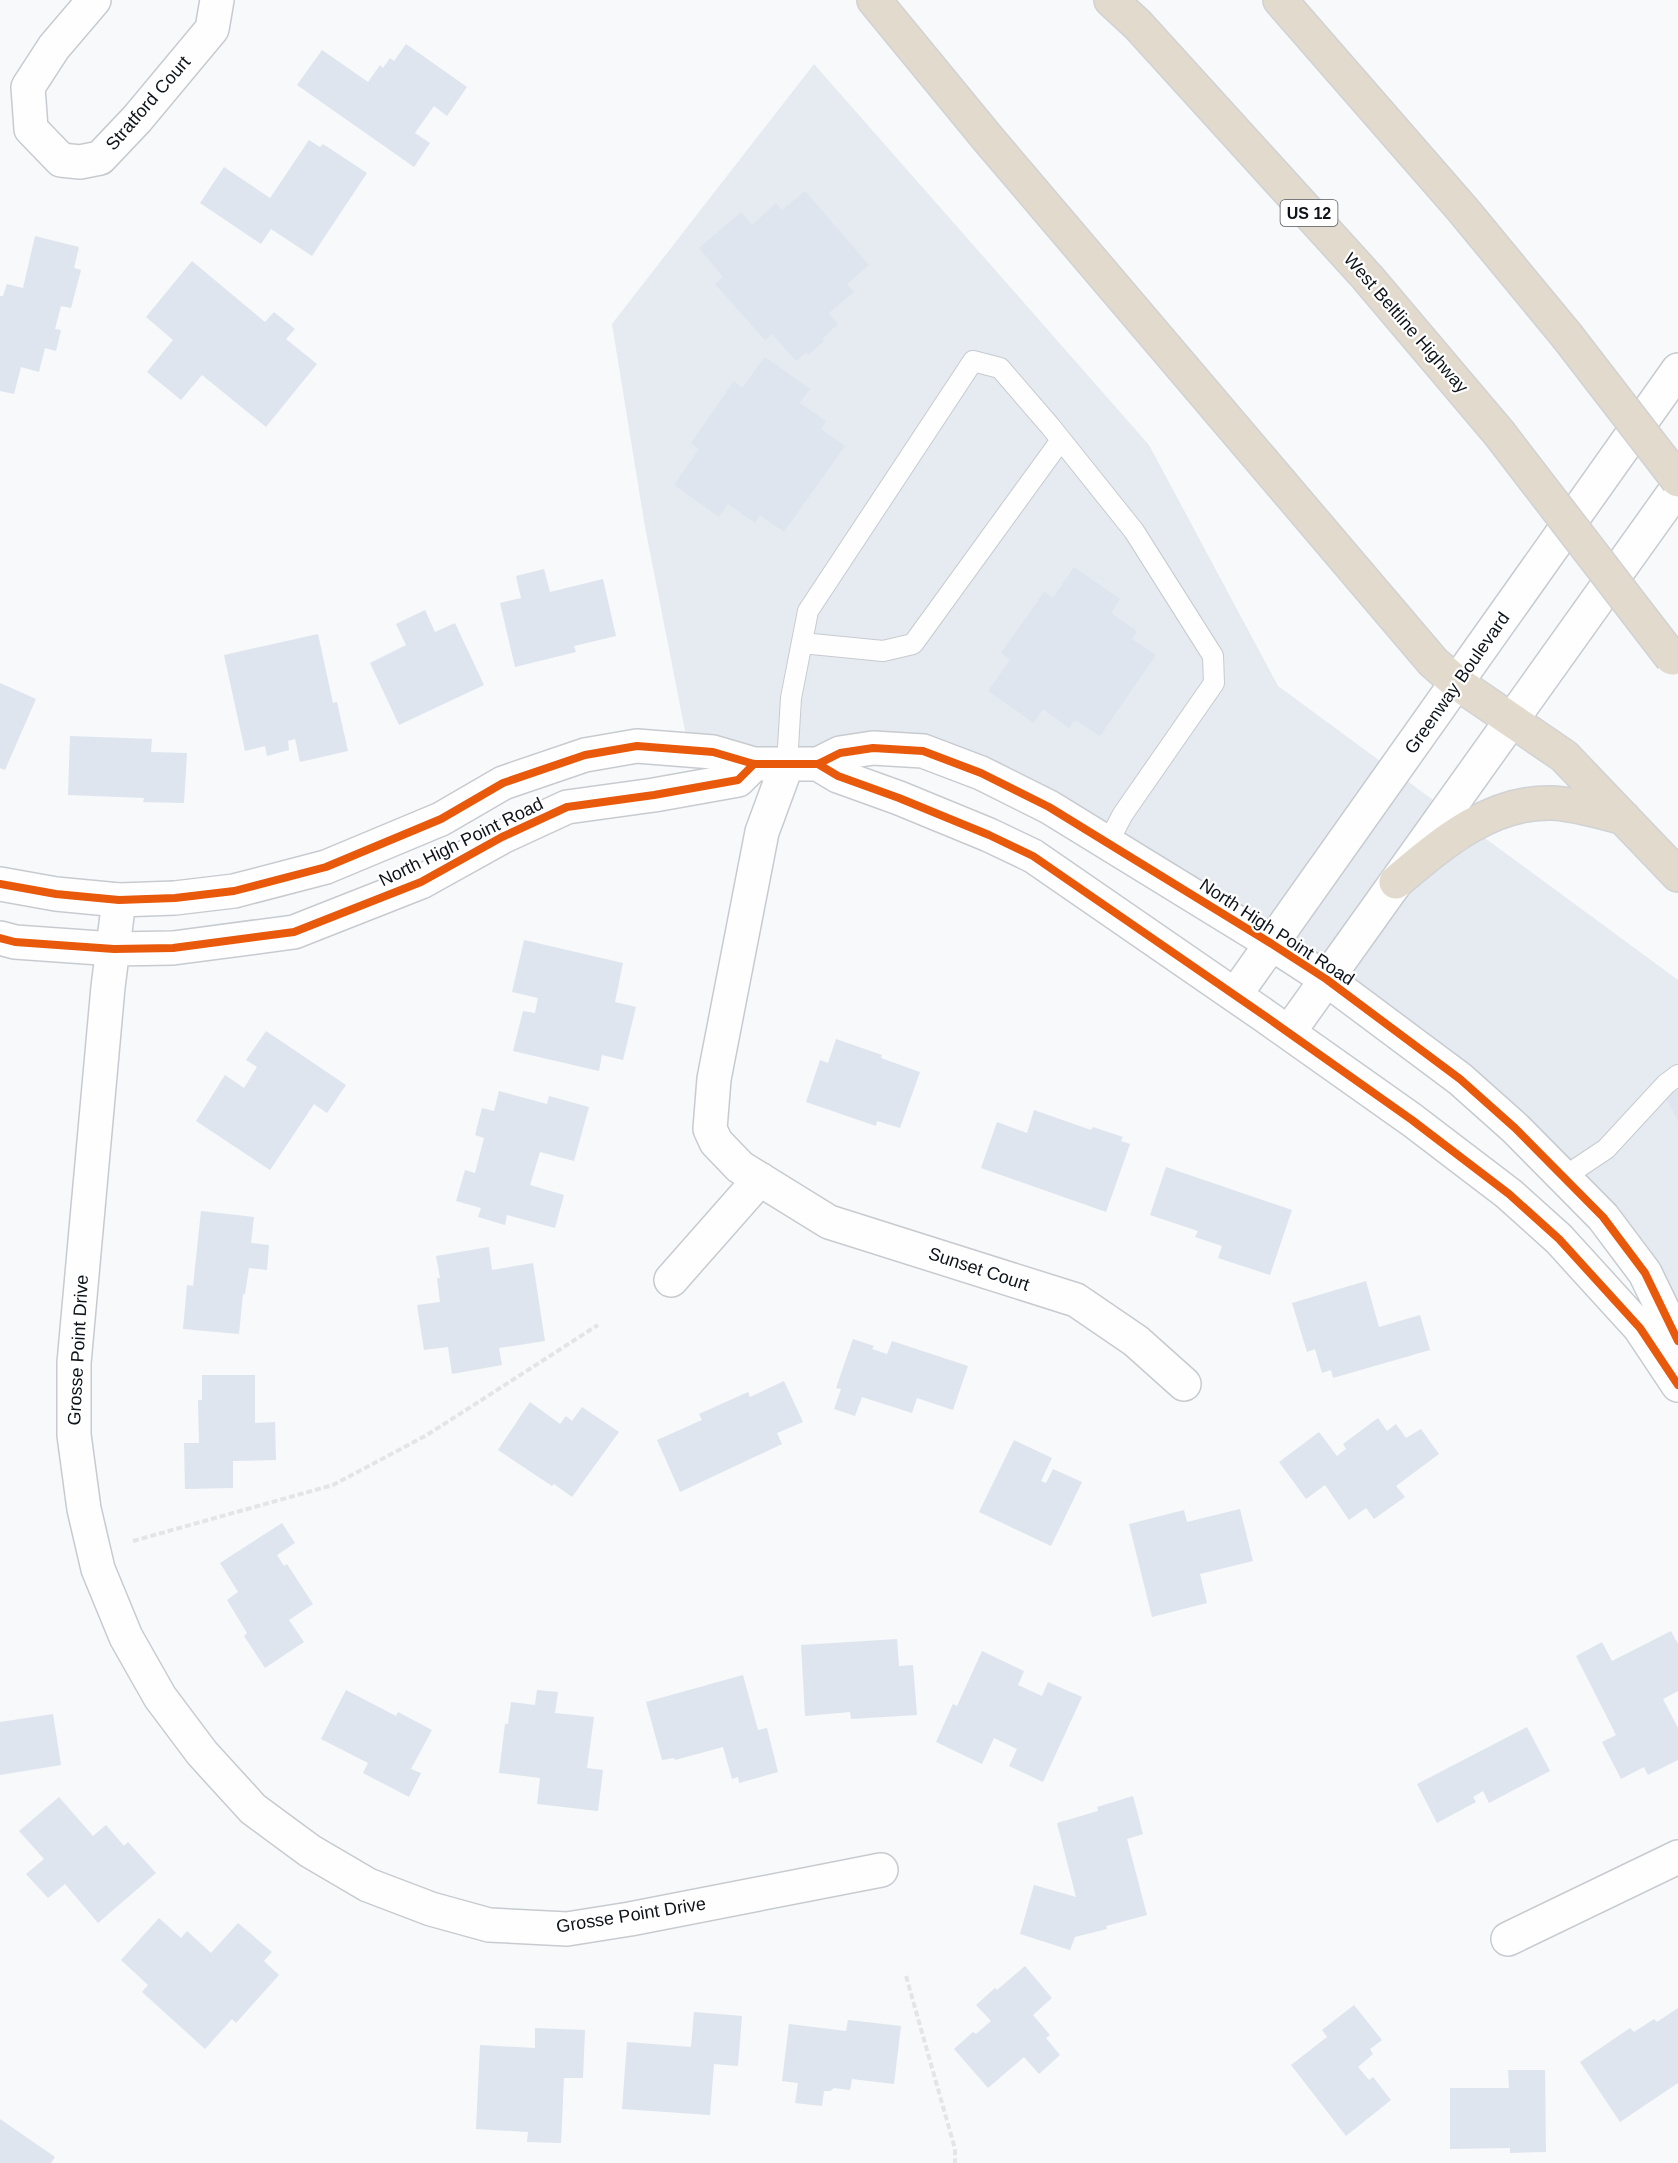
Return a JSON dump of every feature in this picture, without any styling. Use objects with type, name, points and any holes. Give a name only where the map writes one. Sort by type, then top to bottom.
[{"type":"highway","points":[[874,0],[989,140],[1433,662],[1457,683],[1564,756],[1678,875]]},
{"type":"highway","name":"West Beltline Highway","points":[[1111,0],[1138,25],[1367,277],[1499,433],[1675,662]]},
{"type":"highway","points":[[1280,0],[1463,210],[1567,336],[1678,480]]},
{"type":"highway","points":[[1396,882],[1461,831],[1485,817],[1507,810],[1553,803],[1624,818]]},
{"type":"street","name":"Stratford Court","points":[[94,0],[54,47],[28,87],[31,129],[61,160],[81,162],[100,158],[137,119],[212,29],[217,0]]},
{"type":"street","name":"Greenway Boulevard","points":[[1235,995],[1678,370]]},
{"type":"street","points":[[1289,1032],[1678,487]]},
{"type":"street","name":"North High Point Road","points":[[0,884],[56,894],[119,900],[175,898],[234,891],[326,867],[441,819],[503,783],[585,755],[637,746],[713,752],[754,764],[802,764],[840,753],[873,748],[923,752],[981,773],[1049,807],[1272,944],[1326,980],[1460,1079],[1515,1128],[1603,1217],[1645,1273],[1678,1341]]},
{"type":"street","name":"North High Point Road","points":[[0,938],[15,942],[114,949],[174,948],[294,932],[421,882],[502,837],[567,807],[738,780],[754,764]]},
{"type":"street","name":"North High Point Road","points":[[802,764],[909,802],[1033,856],[1289,1032],[1412,1120],[1536,1218],[1589,1270],[1640,1328],[1678,1385]]},
{"type":"street","name":"Sunset Court","points":[[802,764],[762,832],[714,1079],[710,1128],[716,1142],[740,1167],[829,1222],[1076,1300],[1136,1341],[1184,1384]]},
{"type":"street","name":"Grosse Point Drive","points":[[119,900],[108,987],[74,1364],[74,1435],[84,1509],[106,1589],[126,1637],[160,1696],[202,1753],[253,1809],[310,1851],[368,1885],[431,1909],[489,1925],[567,1929],[630,1919],[881,1870]]},
{"type":"street","points":[[671,1280],[760,1179]]},
{"type":"street","points":[[1508,1939],[1678,1857]]},
{"type":"lane","points":[[802,764],[791,698],[808,611],[973,361],[1000,368],[1134,531],[1213,656],[1214,683],[1123,814],[1107,844]]},
{"type":"lane","points":[[802,643],[883,651],[913,644],[1061,440]]},
{"type":"lane","points":[[1564,1177],[1606,1149],[1666,1084],[1678,1075]]},
{"type":"path","points":[[133,1541],[333,1485],[427,1435],[598,1325]]},
{"type":"path","points":[[906,1976],[955,2149],[955,2163]]},
{"type":"shaded area","points":[[814,64],[1149,445],[1278,686],[1678,980],[1678,1341],[1645,1273],[1379,1018],[923,751],[689,751],[645,527],[612,324]]},
{"type":"building","points":[[406,44],[467,87],[447,116],[434,106],[415,133],[430,143],[414,167],[297,85],[322,50],[368,82],[380,65],[383,68],[390,58],[394,61]]},
{"type":"building","points":[[309,140],[320,147],[323,144],[367,173],[312,256],[271,229],[261,244],[200,203],[224,167],[270,198]]},
{"type":"building","points":[[805,191],[869,265],[847,284],[854,292],[829,313],[838,324],[822,339],[824,341],[808,355],[806,352],[796,361],[772,334],[765,340],[715,284],[723,277],[699,248],[741,212],[752,225],[776,203],[782,210]]},
{"type":"building","points":[[35,236],[79,247],[74,268],[81,270],[71,308],[61,306],[55,329],[61,330],[56,351],[45,348],[39,372],[21,367],[14,394],[0,391],[0,296],[3,296],[7,284],[23,288]]},
{"type":"building","points":[[192,261],[265,322],[274,312],[295,329],[286,339],[317,364],[266,427],[202,375],[181,400],[147,372],[173,340],[146,317]]},
{"type":"building","points":[[765,357],[810,389],[800,403],[826,421],[821,429],[845,446],[784,532],[760,515],[755,523],[728,504],[719,517],[674,485],[699,449],[691,443],[734,381],[742,388]]},
{"type":"building","points":[[1074,567],[1120,599],[1111,613],[1137,631],[1132,639],[1156,655],[1100,736],[1075,720],[1069,728],[1043,709],[1034,723],[988,691],[1010,660],[1001,653],[1044,592],[1053,598]]},
{"type":"building","points":[[544,569],[550,592],[603,579],[616,636],[574,646],[576,652],[515,667],[500,603],[521,598],[516,576]]},
{"type":"building","points":[[425,610],[435,632],[455,623],[484,685],[399,725],[370,663],[406,645],[396,624]]},
{"type":"building","points":[[318,634],[333,703],[337,702],[348,751],[300,762],[295,739],[288,741],[289,750],[267,756],[265,746],[245,751],[224,655]]},
{"type":"building","points":[[0,683],[36,699],[5,770],[0,768]]},
{"type":"building","points":[[70,736],[152,739],[151,752],[187,753],[184,803],[143,802],[144,798],[68,795]]},
{"type":"building","points":[[524,940],[623,963],[615,1002],[636,1007],[623,1060],[602,1055],[599,1071],[513,1051],[523,1011],[535,1013],[538,998],[512,992]]},
{"type":"building","points":[[266,1031],[346,1085],[327,1113],[314,1104],[270,1170],[196,1121],[225,1075],[244,1088],[257,1067],[246,1060]]},
{"type":"building","points":[[836,1039],[882,1055],[881,1058],[920,1072],[900,1128],[877,1121],[876,1126],[806,1102],[820,1060],[828,1063]]},
{"type":"building","points":[[1678,1090],[1678,1121],[1665,1096]]},
{"type":"building","points":[[499,1091],[547,1104],[549,1096],[589,1107],[574,1161],[540,1152],[530,1185],[564,1195],[555,1228],[507,1215],[505,1225],[478,1217],[481,1208],[456,1201],[465,1170],[475,1173],[484,1138],[475,1135],[482,1108],[494,1111]]},
{"type":"building","points":[[1034,1110],[1091,1130],[1093,1127],[1123,1137],[1121,1141],[1130,1144],[1106,1212],[981,1168],[997,1122],[1027,1133]]},
{"type":"building","points":[[1166,1167],[1292,1210],[1270,1275],[1218,1258],[1222,1246],[1195,1237],[1198,1231],[1150,1215]]},
{"type":"building","points":[[201,1211],[254,1217],[251,1243],[269,1245],[267,1270],[249,1268],[245,1294],[243,1294],[239,1334],[183,1329],[187,1285],[193,1286]]},
{"type":"building","points":[[489,1247],[492,1270],[533,1263],[545,1341],[499,1348],[502,1365],[452,1374],[448,1347],[424,1350],[417,1305],[440,1302],[437,1278],[440,1278],[436,1256]]},
{"type":"building","points":[[1366,1281],[1379,1327],[1420,1315],[1430,1350],[1333,1378],[1331,1370],[1322,1373],[1315,1349],[1307,1352],[1292,1303]]},
{"type":"building","points":[[853,1339],[874,1346],[872,1349],[887,1354],[892,1341],[968,1366],[953,1410],[917,1398],[912,1413],[862,1397],[855,1416],[834,1409],[841,1389],[836,1388]]},
{"type":"building","points":[[202,1375],[255,1375],[255,1423],[275,1422],[276,1460],[233,1461],[233,1488],[185,1489],[184,1443],[199,1443],[198,1400],[202,1400]]},
{"type":"building","points":[[784,1381],[803,1422],[777,1433],[782,1444],[680,1492],[657,1440],[702,1420],[699,1414],[748,1392],[750,1397]]},
{"type":"building","points":[[530,1402],[560,1424],[566,1416],[572,1421],[582,1407],[619,1432],[572,1497],[498,1450]]},
{"type":"building","points":[[1378,1418],[1387,1431],[1396,1424],[1406,1438],[1421,1429],[1439,1454],[1396,1486],[1405,1497],[1374,1519],[1366,1508],[1349,1520],[1325,1485],[1306,1499],[1279,1462],[1319,1432],[1337,1456],[1346,1449],[1343,1444]]},
{"type":"building","points":[[1014,1440],[1052,1458],[1041,1481],[1046,1483],[1053,1469],[1082,1482],[1051,1546],[979,1512]]},
{"type":"building","points":[[1240,1509],[1253,1561],[1200,1574],[1207,1603],[1152,1617],[1129,1524],[1184,1510],[1187,1522]]},
{"type":"building","points":[[282,1523],[295,1543],[277,1555],[284,1566],[287,1564],[313,1604],[289,1620],[304,1642],[265,1668],[244,1636],[247,1633],[227,1600],[238,1592],[220,1563]]},
{"type":"building","points":[[1671,1631],[1678,1644],[1678,1691],[1663,1699],[1678,1728],[1678,1760],[1648,1775],[1644,1767],[1621,1779],[1602,1742],[1616,1735],[1576,1656],[1602,1642],[1612,1661]]},
{"type":"building","points":[[897,1639],[899,1666],[913,1665],[917,1715],[851,1719],[850,1712],[805,1716],[801,1645]]},
{"type":"building","points":[[982,1651],[1024,1671],[1018,1685],[1042,1696],[1048,1682],[1082,1697],[1043,1782],[1009,1766],[1017,1749],[994,1738],[982,1764],[936,1742],[953,1704],[957,1706]]},
{"type":"building","points":[[743,1675],[758,1730],[767,1728],[778,1772],[739,1783],[738,1777],[732,1779],[723,1747],[675,1760],[674,1758],[662,1760],[646,1702]]},
{"type":"building","points":[[346,1690],[396,1716],[398,1712],[432,1730],[411,1769],[421,1773],[409,1797],[363,1773],[368,1763],[321,1739]]},
{"type":"building","points":[[537,1690],[558,1692],[555,1713],[594,1717],[587,1768],[603,1770],[598,1811],[537,1804],[540,1778],[499,1773],[505,1724],[508,1724],[511,1702],[535,1705]]},
{"type":"building","points":[[53,1714],[61,1765],[0,1775],[0,1722]]},
{"type":"building","points":[[1527,1727],[1550,1771],[1489,1803],[1483,1791],[1473,1797],[1476,1802],[1437,1823],[1417,1784]]},
{"type":"building","points":[[1133,1796],[1143,1834],[1127,1839],[1147,1915],[1075,1937],[1070,1950],[1020,1934],[1034,1885],[1076,1897],[1057,1823],[1098,1811],[1097,1807]]},
{"type":"building","points":[[59,1797],[93,1836],[106,1825],[124,1846],[128,1842],[156,1873],[98,1923],[65,1884],[48,1898],[26,1874],[44,1859],[19,1831]]},
{"type":"building","points":[[159,1918],[181,1938],[187,1931],[211,1953],[238,1923],[272,1952],[264,1961],[279,1975],[236,2023],[232,2019],[205,2049],[142,1992],[148,1985],[121,1960]]},
{"type":"building","points":[[1025,1966],[1052,1998],[1033,2015],[1050,2035],[1046,2038],[1060,2055],[1039,2074],[1024,2057],[988,2088],[954,2049],[973,2032],[976,2034],[991,2021],[976,2005]]},
{"type":"building","points":[[1354,2005],[1382,2040],[1370,2049],[1373,2054],[1358,2067],[1369,2080],[1373,2077],[1391,2100],[1346,2136],[1291,2065],[1327,2037],[1322,2030]]},
{"type":"building","points":[[1678,2008],[1678,2083],[1620,2122],[1580,2062],[1630,2028],[1634,2032],[1654,2019],[1657,2022]]},
{"type":"building","points":[[694,2012],[742,2016],[738,2066],[714,2064],[710,2115],[622,2109],[627,2042],[691,2047]]},
{"type":"building","points":[[848,2020],[901,2026],[894,2084],[852,2079],[850,2090],[834,2088],[824,2091],[822,2106],[795,2103],[798,2083],[782,2081],[789,2024],[846,2031]]},
{"type":"building","points":[[535,2028],[585,2030],[583,2078],[564,2078],[561,2143],[527,2142],[528,2132],[476,2129],[480,2045],[535,2048]]},
{"type":"building","points":[[1508,2070],[1545,2070],[1546,2152],[1510,2153],[1510,2148],[1450,2149],[1450,2088],[1509,2088]]},
{"type":"building","points":[[0,2119],[55,2157],[51,2163],[0,2163]]},
{"type":"cycle path","points":[[0,884],[56,894],[119,900],[175,898],[234,891],[326,867],[441,819],[503,783],[585,755],[637,746],[713,752],[754,764],[818,764],[840,753],[873,748],[923,751],[981,773],[1049,807],[1326,979],[1460,1079],[1515,1128],[1603,1217],[1645,1273],[1678,1341]]},
{"type":"cycle path","points":[[0,938],[15,942],[114,949],[173,948],[294,932],[421,882],[502,837],[567,807],[738,780],[754,764]]},
{"type":"cycle path","points":[[818,764],[838,776],[899,798],[1033,856],[1412,1120],[1509,1194],[1559,1239],[1640,1328],[1678,1385]]}]
